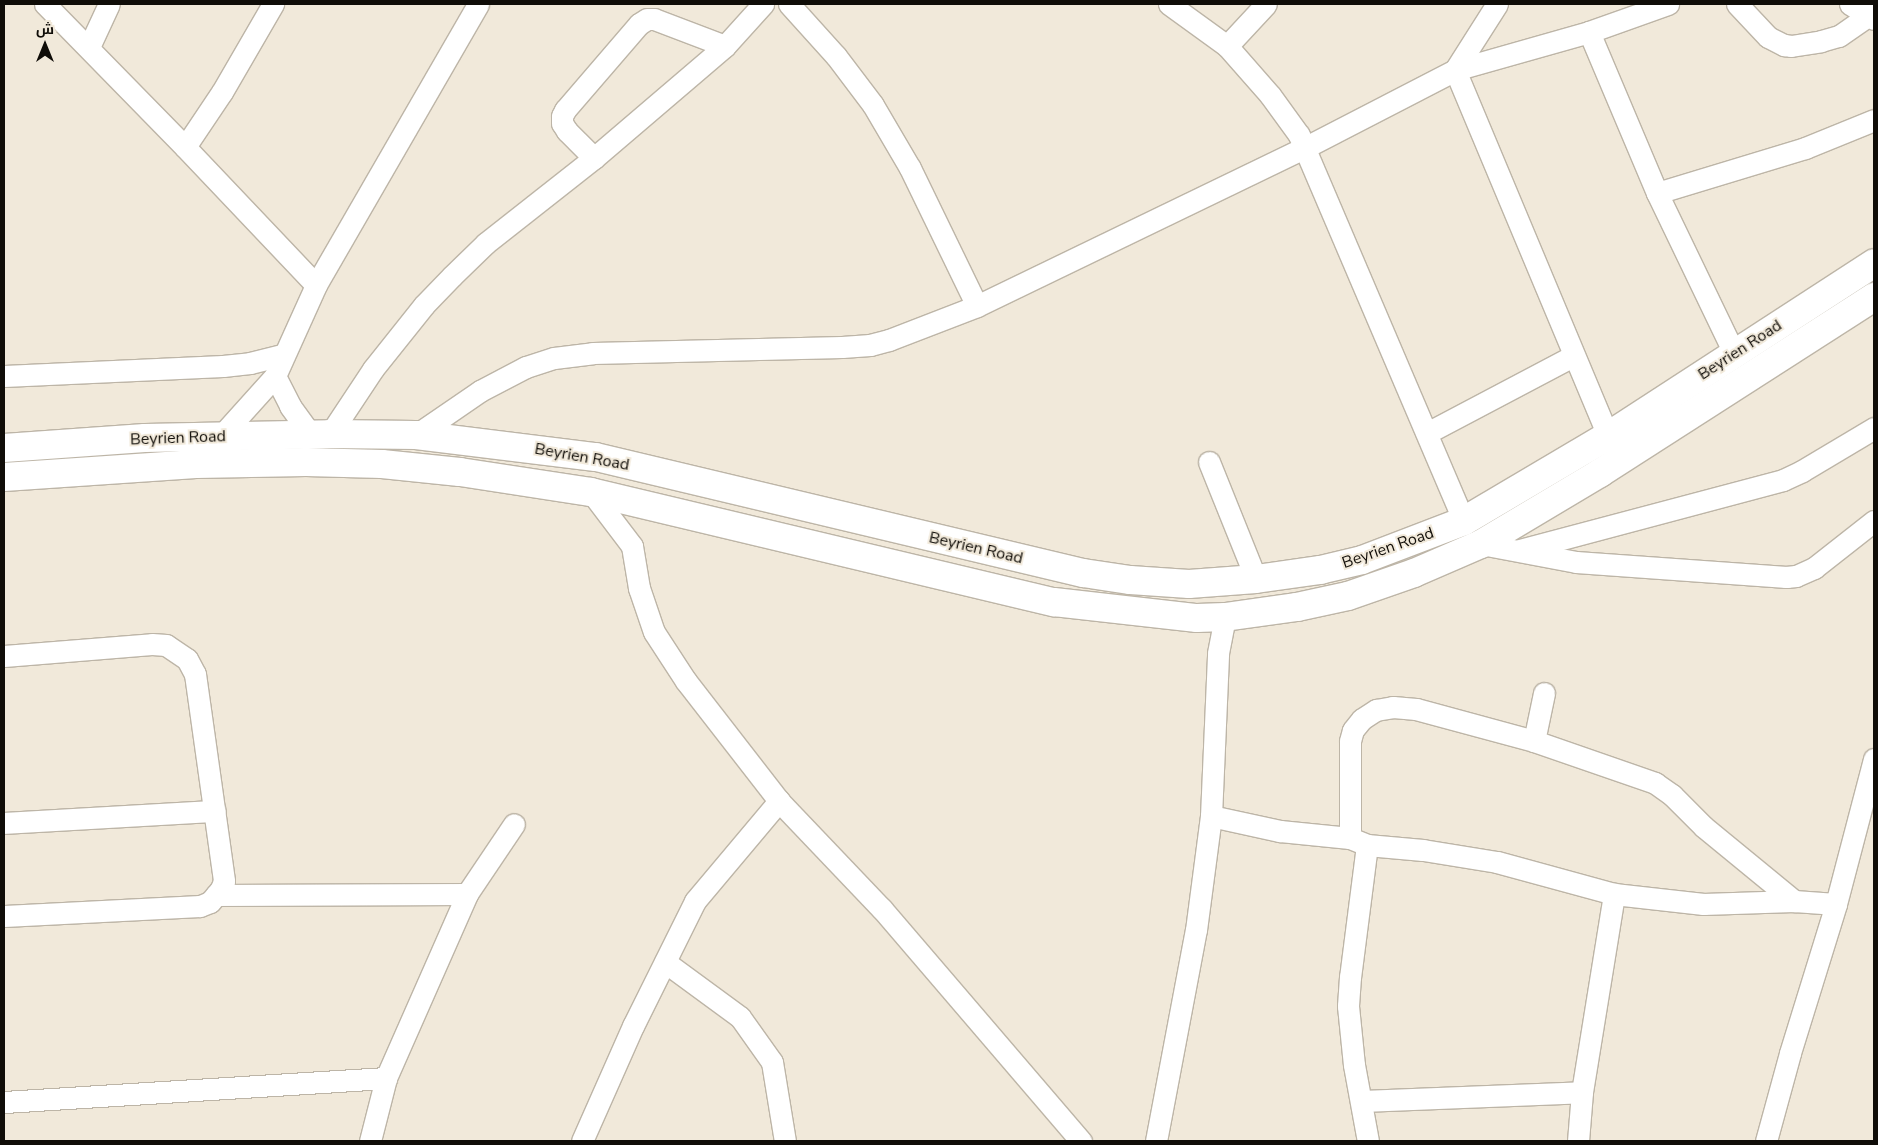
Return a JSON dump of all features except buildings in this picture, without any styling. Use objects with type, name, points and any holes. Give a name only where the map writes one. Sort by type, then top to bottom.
[{"type":"main road","name":"Beyrien Road","points":[[4,448],[145,438],[320,434],[416,435],[596,457],[1082,573],[1130,580],[1189,584],[1256,579],[1320,570],[1362,560],[1464,521],[1608,436],[1874,263]]},
{"type":"main road","name":"Beyrien Road","points":[[4,477],[196,464],[363,463],[460,472],[591,492],[1054,602],[1103,610],[1197,618],[1225,617],[1297,607],[1348,596],[1414,573],[1481,544],[1600,473],[1874,297]]},
{"type":"street","points":[[45,4],[89,47],[316,285]]},
{"type":"street","points":[[89,47],[109,4]]},
{"type":"street","points":[[185,147],[222,92],[273,4]]},
{"type":"street","points":[[221,436],[275,376],[282,355],[316,285],[478,4]]},
{"type":"street","points":[[275,376],[290,406],[320,434],[424,305],[452,276],[486,243],[594,158],[725,46],[762,4]]},
{"type":"street","points":[[789,4],[836,56],[873,105],[910,168],[976,306]]},
{"type":"street","points":[[1169,4],[1227,46],[1275,102],[1306,147],[1464,521]]},
{"type":"street","points":[[1227,46],[1266,4]]},
{"type":"street","points":[[1455,70],[1497,4]]},
{"type":"street","points":[[416,435],[489,386],[526,367],[554,358],[593,354],[870,345],[888,340],[976,306],[1306,147],[1455,70],[1590,32],[1668,4]]},
{"type":"street","points":[[1737,4],[1768,36],[1784,45],[1791,46],[1821,42],[1839,36],[1871,13]]},
{"type":"street","points":[[1850,4],[1871,13]]},
{"type":"street","points":[[594,158],[567,131],[562,123],[564,110],[639,24],[647,19],[654,19],[725,46]]},
{"type":"street","points":[[1590,32],[1657,193],[1734,353]]},
{"type":"street","points":[[1455,70],[1608,436]]},
{"type":"street","points":[[1657,193],[1806,148],[1874,120]]},
{"type":"street","points":[[4,376],[224,366],[250,363],[282,355]]},
{"type":"street","points":[[1427,433],[1573,356]]},
{"type":"street","points":[[1514,551],[1783,480],[1802,471],[1874,428]]},
{"type":"street","points":[[1209,462],[1256,579]]},
{"type":"street","points":[[591,492],[632,546],[639,588],[654,632],[686,681],[779,801],[882,909],[1081,1141]]},
{"type":"street","points":[[1481,544],[1576,562],[1786,577],[1796,576],[1814,568],[1874,521]]},
{"type":"street","points":[[1156,1141],[1196,930],[1211,816],[1218,653],[1225,617]]},
{"type":"street","points":[[1197,618],[1218,653]]},
{"type":"street","points":[[4,656],[152,644],[166,645],[187,659],[195,674],[224,881],[210,902],[200,906],[4,916]]},
{"type":"street","points":[[1534,741],[1544,693]]},
{"type":"street","points":[[1368,1141],[1354,1064],[1348,1006],[1359,842],[1350,741],[1353,730],[1362,719],[1376,710],[1394,707],[1416,709],[1534,741],[1655,783],[1672,795],[1704,827],[1794,900]]},
{"type":"street","points":[[1766,1141],[1790,1053],[1836,904],[1874,759]]},
{"type":"street","points":[[582,1141],[695,901],[779,801]]},
{"type":"street","points":[[4,823],[215,811]]},
{"type":"street","points":[[1211,816],[1280,831],[1497,862],[1614,894],[1703,904],[1794,900],[1836,904]]},
{"type":"street","points":[[370,1141],[386,1078],[467,894],[514,824]]},
{"type":"street","points":[[216,895],[467,894]]},
{"type":"street","points":[[1578,1141],[1582,1092],[1614,894]]},
{"type":"street","points":[[665,962],[740,1017],[772,1062],[786,1141]]},
{"type":"street","points":[[4,1102],[386,1078]]},
{"type":"street","points":[[1362,1101],[1582,1092]]}]
